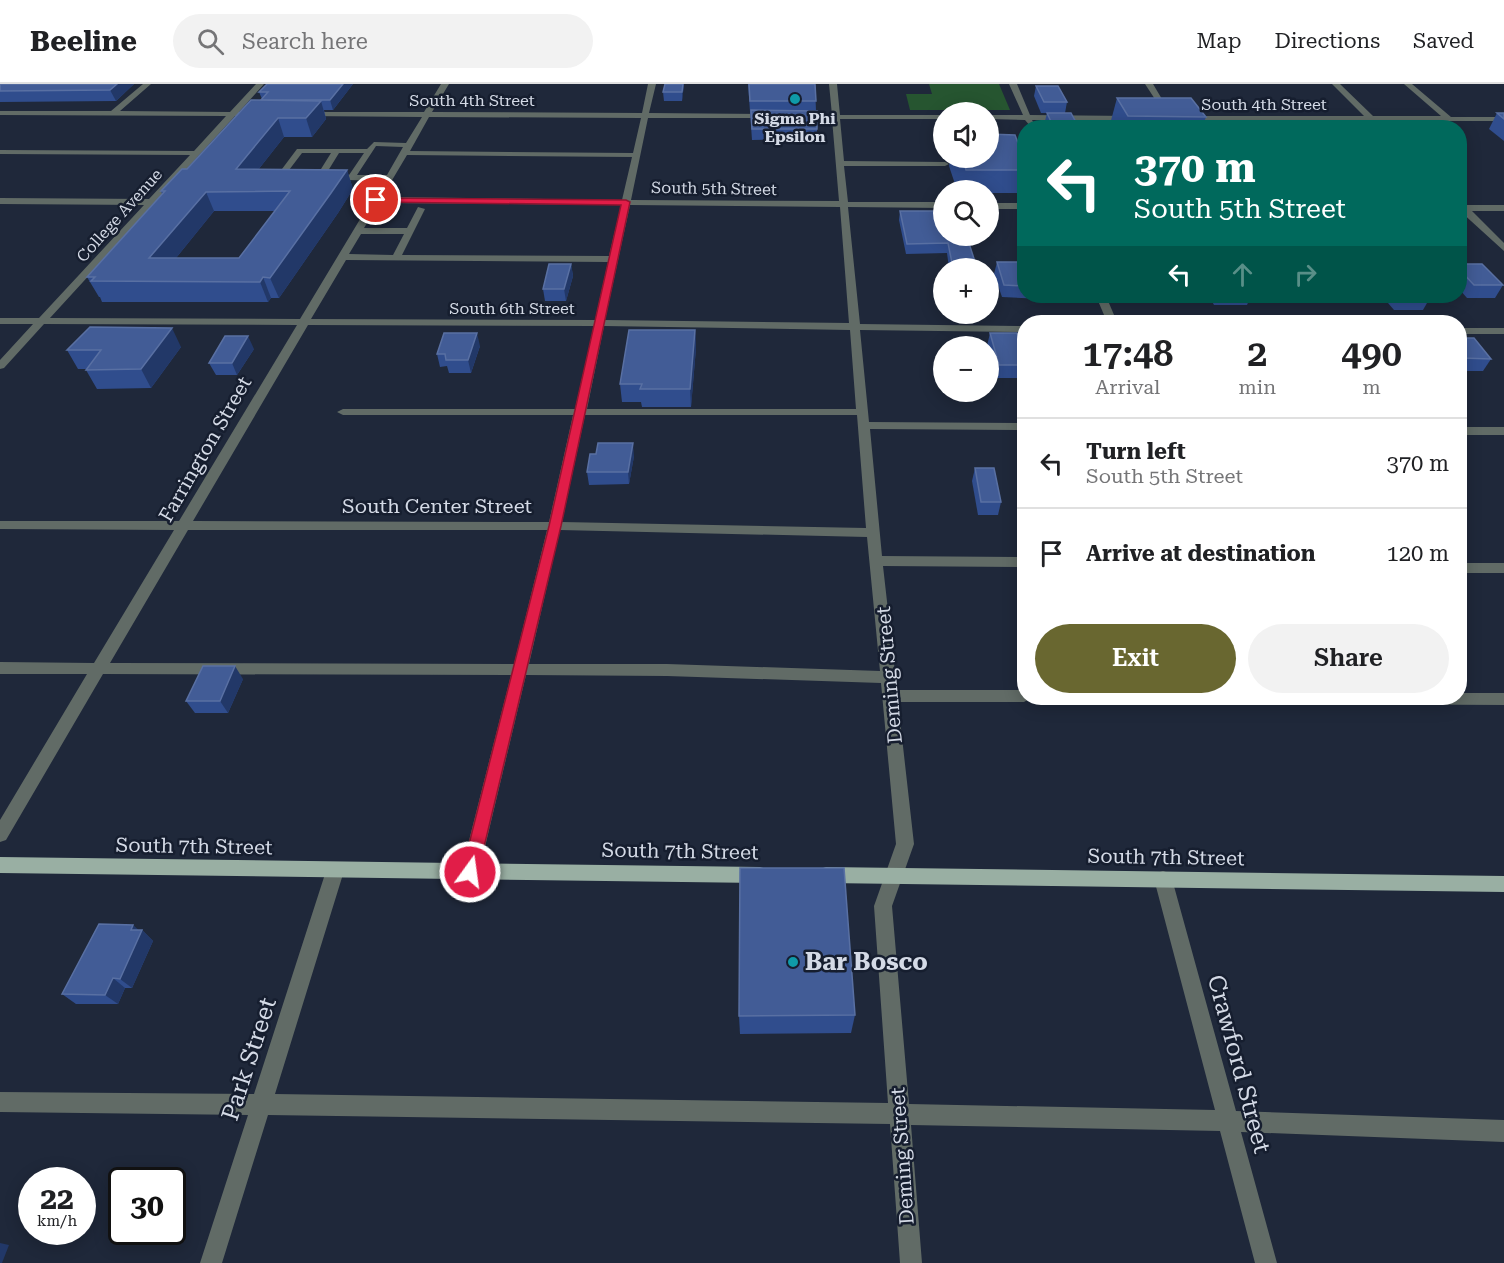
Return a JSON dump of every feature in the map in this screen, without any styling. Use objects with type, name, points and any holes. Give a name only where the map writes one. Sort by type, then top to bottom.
[{"type":"main road","name":"South 7th Street","points":[[0,865],[776,875]]},
{"type":"main road","name":"South 7th Street","points":[[812,875],[1504,884]]},
{"type":"street","points":[[113,113],[147,84]]},
{"type":"street","name":"College Avenue","points":[[0,366],[260,84]]},
{"type":"street","name":"Farrington Street","points":[[0,835],[444,84]]},
{"type":"street","points":[[470,872],[555,526],[652,84]]},
{"type":"street","name":"Deming Street","points":[[833,84],[873,533],[878,561],[905,843],[883,906],[910,1263]]},
{"type":"street","points":[[1013,84],[1028,120]]},
{"type":"street","points":[[1149,84],[1172,118]]},
{"type":"street","points":[[1336,84],[1372,119]]},
{"type":"street","points":[[1408,84],[1449,119]]},
{"type":"street","points":[[1124,109],[1130,118]]},
{"type":"street","points":[[0,112],[266,114]]},
{"type":"street","name":"South 4th Street","points":[[301,114],[777,116]]},
{"type":"street","points":[[789,117],[933,117]]},
{"type":"street","points":[[999,117],[1140,118]]},
{"type":"street","name":"South 4th Street","points":[[1161,118],[1504,119]]},
{"type":"street","points":[[351,178],[374,144],[406,149],[636,155]]},
{"type":"street","points":[[300,177],[280,177],[300,151],[369,151]]},
{"type":"street","points":[[320,177],[337,151]]},
{"type":"street","points":[[0,152],[196,153]]},
{"type":"street","points":[[840,163],[933,164]]},
{"type":"street","points":[[310,177],[330,177]]},
{"type":"street","points":[[341,178],[389,178]]},
{"type":"street","name":"South 5th Street","points":[[376,200],[933,205]]},
{"type":"street","points":[[0,201],[152,201]]},
{"type":"street","points":[[999,206],[1017,206]]},
{"type":"street","points":[[1467,207],[1504,208]]},
{"type":"street","points":[[396,257],[422,209]]},
{"type":"street","points":[[1467,213],[1504,248]]},
{"type":"street","points":[[357,231],[410,231]]},
{"type":"street","points":[[342,257],[613,259]]},
{"type":"street","name":"South 6th Street","points":[[0,321],[301,324],[598,323],[1017,329]]},
{"type":"street","points":[[1467,331],[1504,331]]},
{"type":"street","points":[[343,412],[579,411],[863,419],[1017,427]]},
{"type":"street","points":[[1467,431],[1504,431]]},
{"type":"street","name":"South Center Street","points":[[0,525],[555,526],[873,533]]},
{"type":"street","points":[[878,561],[1017,562]]},
{"type":"street","points":[[1467,568],[1504,568]]},
{"type":"street","points":[[0,668],[667,670],[889,677]]},
{"type":"street","points":[[891,696],[1017,696]]},
{"type":"street","points":[[1467,699],[1504,699]]},
{"type":"street","name":"Park Street","points":[[212,1263],[336,871]]},
{"type":"street","name":"Crawford Street","points":[[1163,879],[1266,1263]]},
{"type":"street","points":[[0,1102],[899,1114],[1228,1121],[1504,1131]]},
{"type":"green space","points":[[929,84],[999,84],[1010,110],[999,110],[999,102],[933,102],[933,110],[910,110],[906,94],[932,94]]},
{"type":"building","points":[[0,84],[117,84],[110,90],[0,91]]},
{"type":"building","points":[[267,84],[343,84],[330,100],[261,100],[268,92],[259,92]]},
{"type":"building","points":[[665,84],[683,84],[682,92],[663,92]]},
{"type":"building","points":[[749,84],[815,84],[816,101],[750,101]]},
{"type":"building","points":[[1036,86],[1058,86],[1067,102],[1044,102]]},
{"type":"building","points":[[1117,98],[1191,98],[1206,117],[1128,116]]},
{"type":"building","points":[[251,100],[321,101],[306,118],[278,118],[236,169],[347,170],[270,278],[263,277],[260,282],[91,281],[95,277],[87,277],[165,191],[161,191],[182,169],[187,169]],"holes":[[[290,191],[239,258],[149,258],[206,192]]]},
{"type":"building","points":[[751,110],[817,111],[817,129],[752,129]]},
{"type":"building","points":[[1047,113],[1071,113],[1075,120],[1050,120]]},
{"type":"building","points":[[999,134],[1015,135],[1017,170],[966,170],[966,168],[999,168]]},
{"type":"building","points":[[900,211],[933,211],[933,243],[907,244]]},
{"type":"building","points":[[949,246],[970,246],[974,258],[951,258]]},
{"type":"building","points":[[999,262],[1017,262],[1017,286],[1004,285]]},
{"type":"building","points":[[549,264],[571,264],[564,289],[543,289]]},
{"type":"building","points":[[1467,264],[1482,264],[1503,285],[1474,285],[1467,278]]},
{"type":"building","points":[[90,327],[172,328],[141,369],[86,370],[101,350],[67,350]]},
{"type":"building","points":[[629,330],[695,330],[690,389],[640,389],[642,384],[620,384]]},
{"type":"building","points":[[444,333],[477,333],[468,360],[446,360],[445,354],[437,354]]},
{"type":"building","points":[[990,333],[1017,333],[1017,365],[999,365],[999,336],[991,336]]},
{"type":"building","points":[[225,336],[248,336],[232,363],[209,363]]},
{"type":"building","points":[[1467,338],[1474,338],[1491,359],[1467,358]]},
{"type":"building","points":[[598,443],[633,443],[628,472],[587,472],[590,454],[596,454]]},
{"type":"building","points":[[975,468],[994,468],[1001,502],[981,502]]},
{"type":"building","points":[[203,666],[235,666],[220,701],[186,701]]},
{"type":"building","name":"Bar Bosco","points":[[740,868],[844,868],[855,1015],[739,1016]]},
{"type":"building","points":[[99,924],[133,925],[131,930],[142,930],[120,979],[113,978],[105,995],[62,994]]},
{"type":"place","name":"Sigma Phi Epsilon","points":[[795,99]]},
{"type":"place","name":"Bar Bosco","points":[[793,962]]},
{"type":"route","points":[[376,200],[626,202],[555,526],[470,872]]}]
